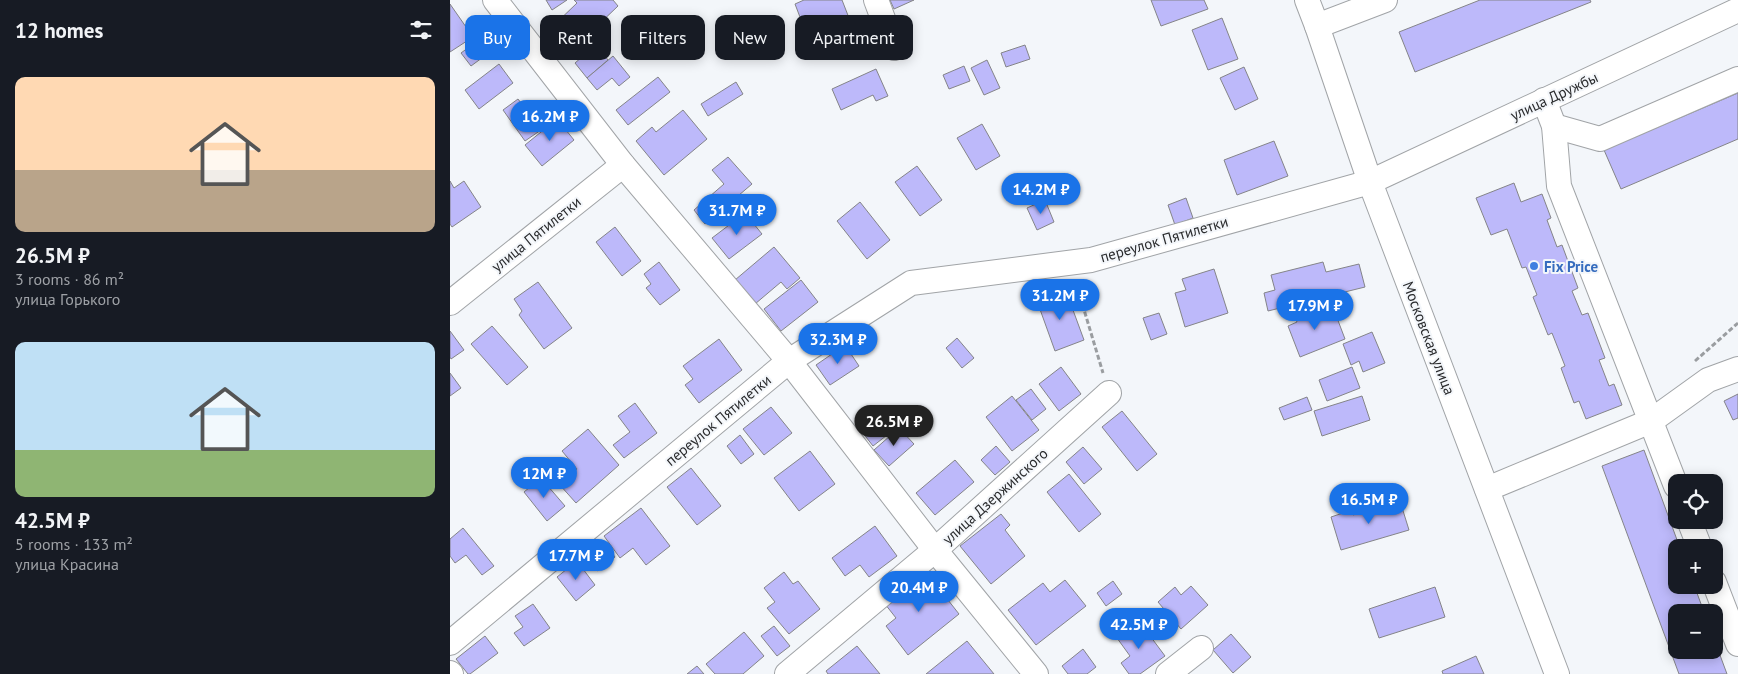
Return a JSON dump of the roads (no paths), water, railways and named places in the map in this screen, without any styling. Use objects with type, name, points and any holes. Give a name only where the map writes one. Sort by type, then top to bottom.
[{"type":"street","points":[[495,0],[623,165],[789,361],[935,550],[1036,674]]},
{"type":"street","points":[[876,0],[882,15]]},
{"type":"street","name":"Московская улица","points":[[1306,0],[1317,26],[1370,182],[1556,674]]},
{"type":"street","points":[[1317,26],[1385,0]]},
{"type":"street","name":"улица Дружбы","points":[[1370,182],[1738,10]]},
{"type":"street","points":[[1554,126],[1600,139],[1738,79]]},
{"type":"street","points":[[1544,100],[1554,126],[1559,186],[1671,474]]},
{"type":"street","name":"улица Пятилетки","points":[[450,303],[623,165]]},
{"type":"street","name":"переулок Пятилетки","points":[[450,643],[789,361],[911,283],[1091,260],[1370,182]]},
{"type":"street","points":[[1487,489],[1651,421],[1708,380],[1738,369]]},
{"type":"street","name":"улица Дзержинского","points":[[787,674],[935,550],[1109,393]]},
{"type":"street","points":[[1719,594],[1738,644]]},
{"type":"street","points":[[1168,674],[1201,648]]},
{"type":"place","name":"Fix Price","points":[[1534,266]]}]
